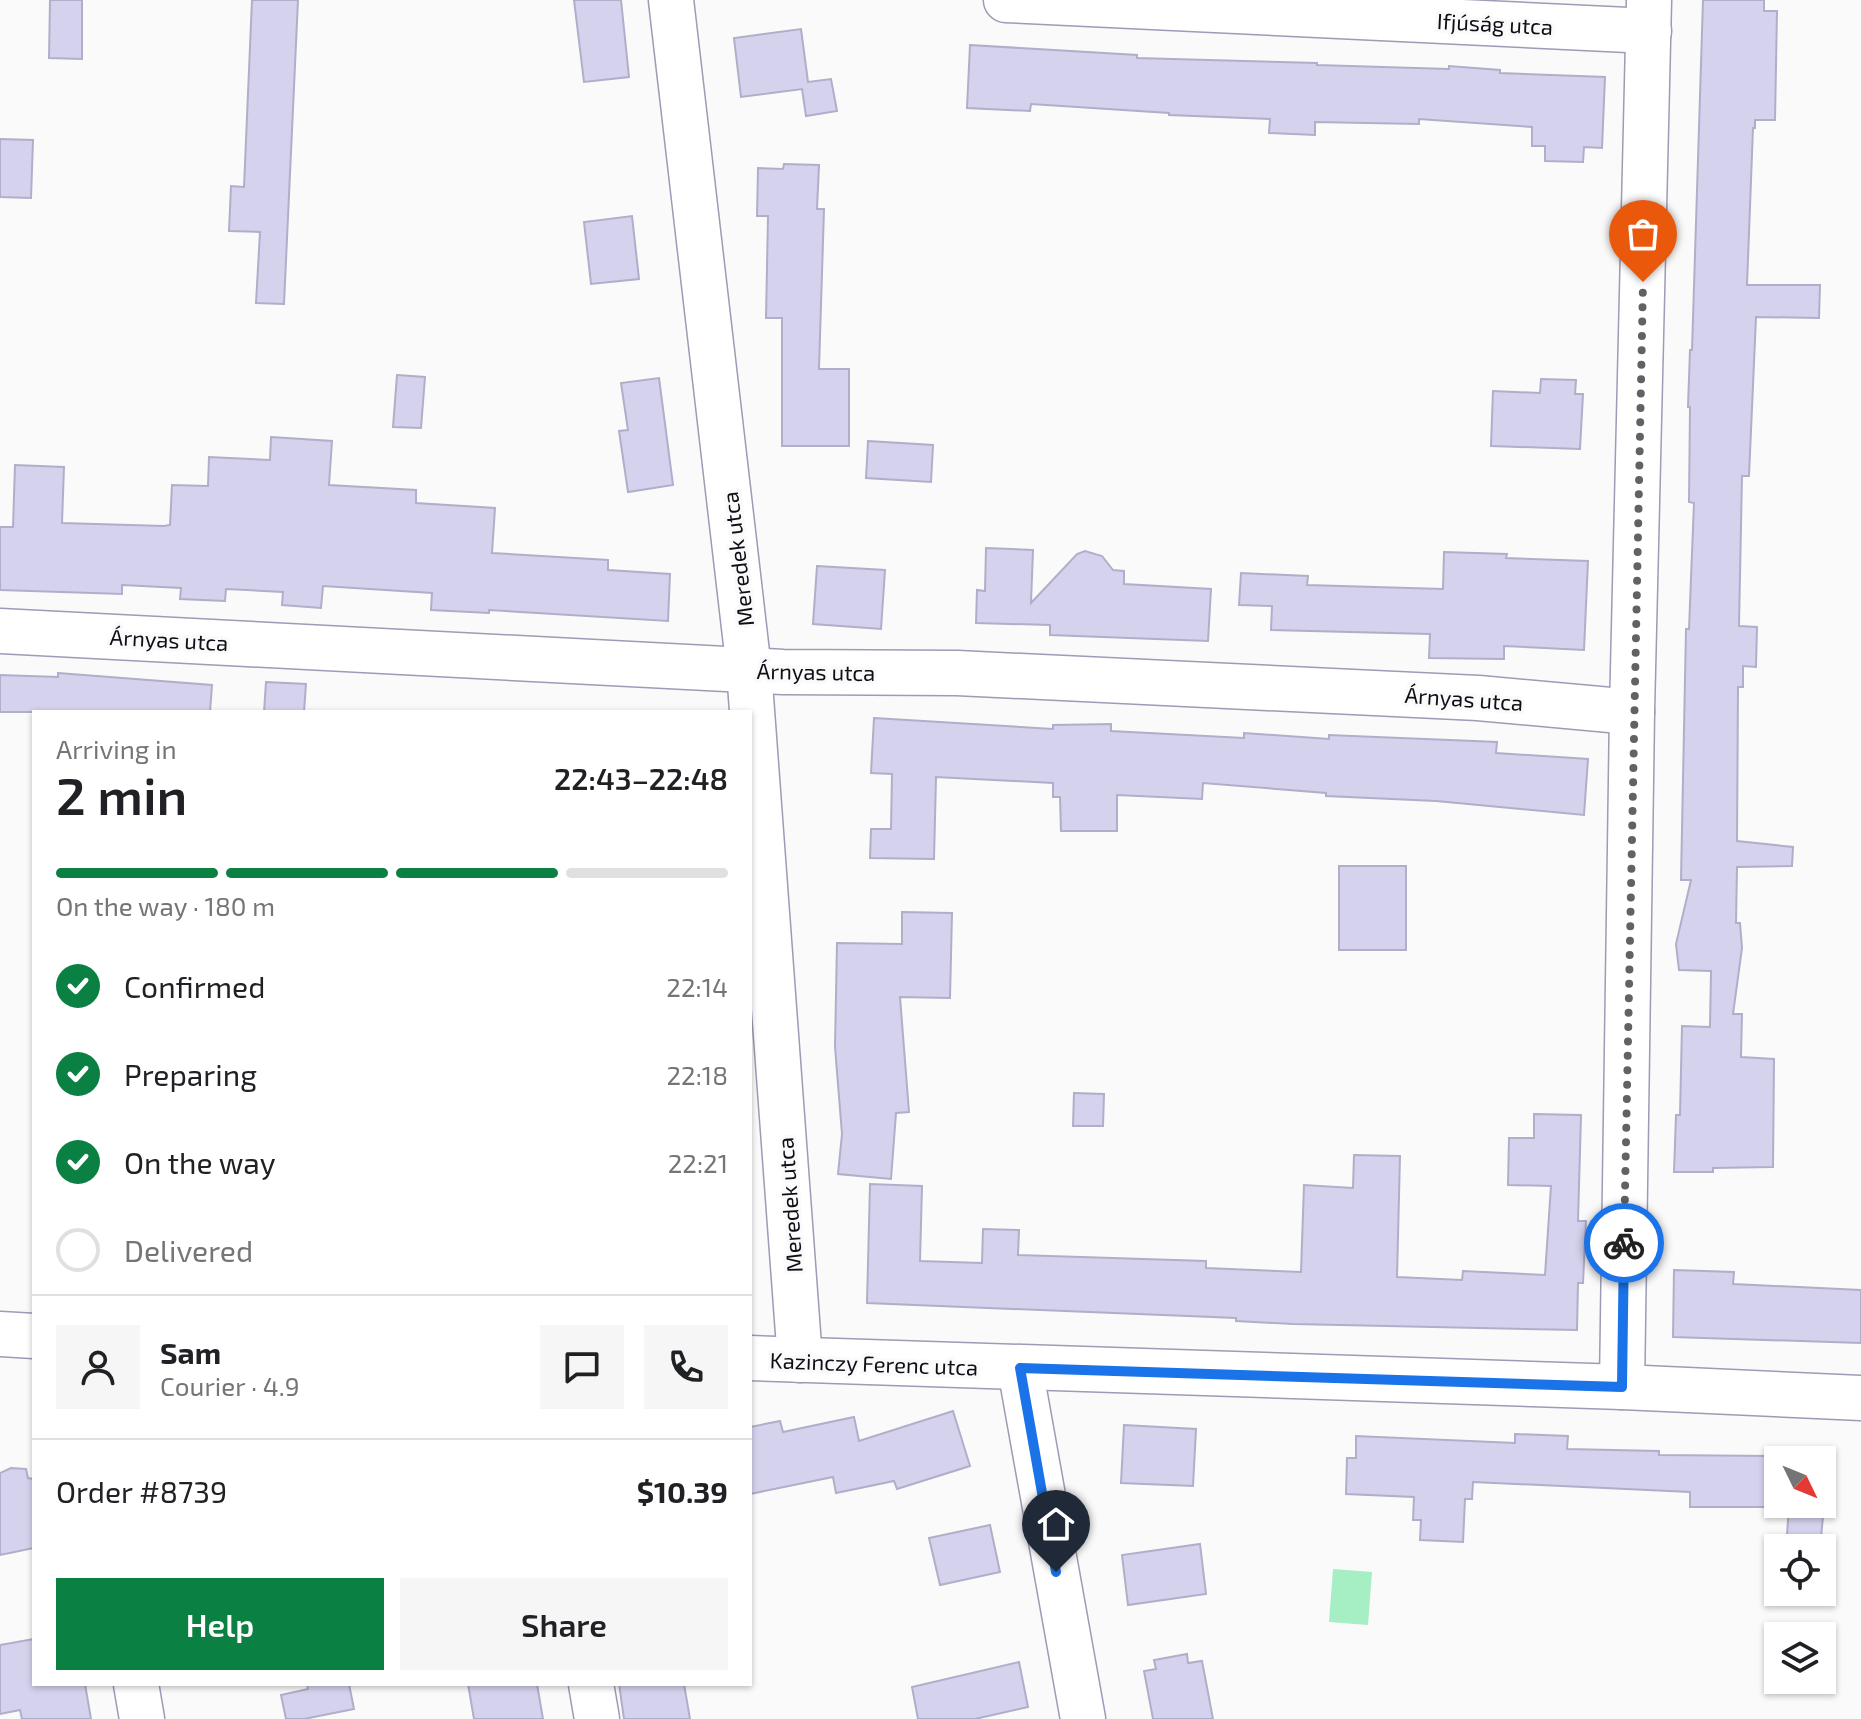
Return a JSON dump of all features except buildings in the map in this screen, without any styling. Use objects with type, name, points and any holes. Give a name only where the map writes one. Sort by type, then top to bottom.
[{"type":"street","name":"Meredek utca","points":[[671,0],[752,710]]},
{"type":"street","name":"Ifjúság utca","points":[[1006,0],[1649,16]]},
{"type":"street","points":[[1622,1387],[1632,712],[1649,16]]},
{"type":"street","name":"Árnyas utca","points":[[0,631],[749,670],[1020,676],[1478,698],[1632,712]]},
{"type":"street","name":"Meredek utca","points":[[752,711],[800,1360]]},
{"type":"street","points":[[0,1334],[32,1336]]},
{"type":"street","name":"Kazinczy Ferenc utca","points":[[752,1358],[1861,1398]]},
{"type":"street","points":[[1020,1368],[1083,1719]]},
{"type":"street","points":[[136,1686],[142,1719]]},
{"type":"street","points":[[591,1686],[597,1719]]},
{"type":"green space","points":[[1333,1569],[1372,1572],[1368,1625],[1329,1622]]},
{"type":"way so far","points":[[1624,1243],[1632,712],[1643,282]]},
{"type":"route","points":[[1056,1572],[1020,1368],[1622,1387],[1624,1243]]}]
